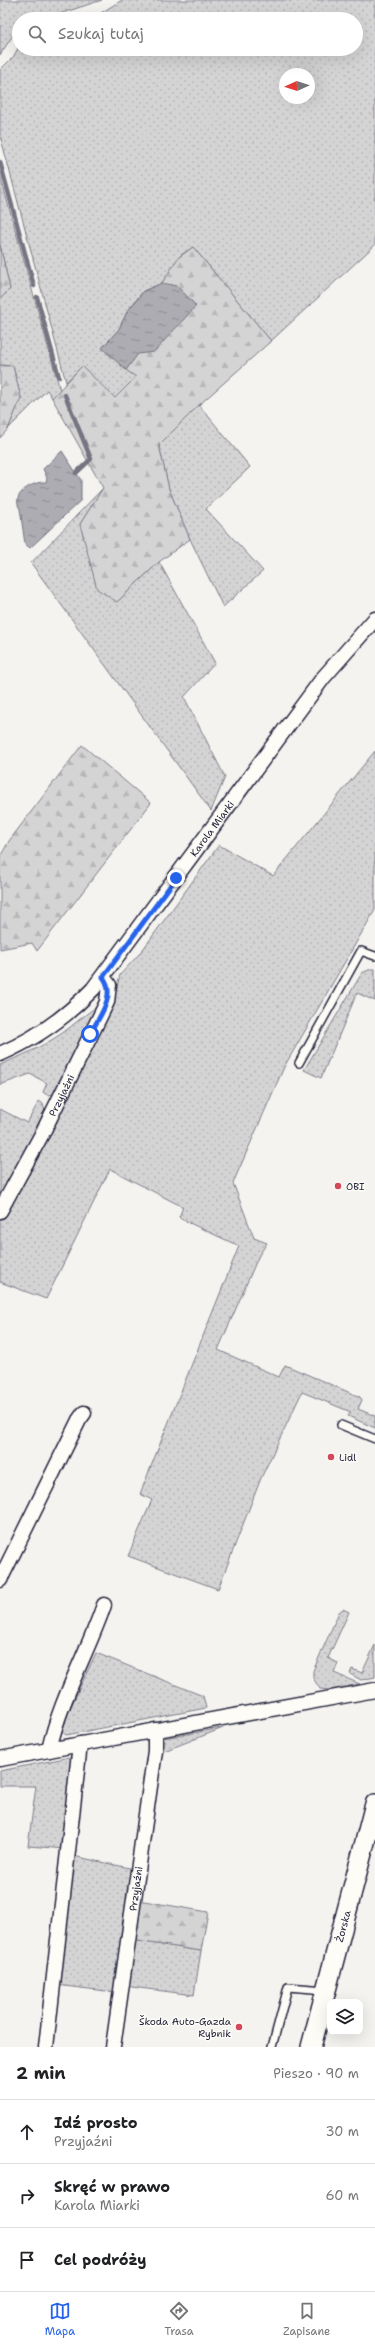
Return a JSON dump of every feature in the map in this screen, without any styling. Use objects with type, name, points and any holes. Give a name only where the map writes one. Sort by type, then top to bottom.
[{"type":"main road","name":"Żorska","points":[[311,2047],[375,1804]]},
{"type":"street","name":"Karola Miarki","points":[[0,1054],[37,1036],[61,1020],[103,977],[313,690],[342,654],[375,619]]},
{"type":"street","name":"Przyjaźni","points":[[0,1211],[43,1132],[107,1002],[109,985],[103,977]]},
{"type":"street","points":[[0,1580],[79,1420],[84,1413]]},
{"type":"street","points":[[49,1750],[53,1729],[93,1637],[104,1606]]},
{"type":"street","points":[[0,1759],[156,1730],[326,1703],[375,1690]]},
{"type":"street","name":"Przyjaźni","points":[[113,2047],[155,1751],[156,1730]]},
{"type":"street","points":[[46,2047],[80,1744]]},
{"type":"lane","points":[[299,1063],[361,951],[375,956]]},
{"type":"lane","points":[[341,1425],[375,1440]]},
{"type":"lane","points":[[272,2047],[288,1987],[326,1990]]},
{"type":"green space","points":[[0,0],[102,0],[65,12],[12,12],[12,37],[0,55]]},
{"type":"green space","points":[[122,0],[375,0],[375,245],[271,341],[193,247],[181,255],[162,283],[143,291],[127,312],[119,329],[102,348],[136,377],[115,399],[82,366],[66,382],[0,135],[0,70],[14,56],[363,56],[363,12],[102,12]]},
{"type":"green space","points":[[0,175],[60,390],[52,398],[47,390],[8,429],[21,398],[13,366],[0,365],[0,299],[10,289],[0,245]]},
{"type":"green space","points":[[0,245],[10,289],[0,299]]},
{"type":"green space","points":[[193,247],[271,341],[199,405],[159,445],[169,489],[190,539],[159,562],[117,602],[97,589],[80,524],[103,488],[52,398],[82,366],[115,398],[136,377],[126,370],[138,353],[178,325],[196,306],[177,286],[162,283],[178,258]]},
{"type":"green space","points":[[0,365],[13,366],[21,398],[8,429],[0,438]]},
{"type":"green space","points":[[199,405],[250,467],[206,509],[263,571],[223,607],[190,539],[169,489],[159,445]]},
{"type":"green space","points":[[103,488],[80,524],[117,602],[159,562],[215,663],[184,697],[225,777],[211,811],[31,563]]},
{"type":"green space","points":[[82,745],[151,803],[37,951],[32,943],[0,949],[0,857],[9,841]]},
{"type":"green space","points":[[375,751],[375,910],[284,1067],[233,1183],[254,1238],[267,1243],[259,1255],[218,1350],[279,1377],[285,1365],[360,1397],[362,1400],[358,1409],[375,1416],[375,1428],[348,1416],[351,1412],[302,1392],[261,1478],[218,1589],[128,1556],[152,1500],[140,1494],[239,1246],[181,1219],[179,1217],[183,1207],[110,1169],[46,1299],[0,1282],[0,1219],[114,997],[120,975],[141,952],[219,845],[273,876]]},
{"type":"green space","points":[[375,969],[375,1001],[357,993],[321,1078],[304,1070],[362,973]]},
{"type":"green space","points":[[101,1004],[56,1094],[47,1095],[43,1092],[47,1083],[30,1074],[0,1085],[0,1065],[54,1039]]},
{"type":"green space","points":[[39,1101],[43,1104],[46,1115],[0,1203],[0,1109],[27,1123]]},
{"type":"green space","points":[[343,1609],[349,1612],[328,1658],[338,1663],[334,1673],[360,1684],[330,1690],[320,1689],[313,1678],[313,1671],[339,1612]]},
{"type":"green space","points":[[375,1645],[375,1677],[361,1680],[350,1674],[352,1669],[362,1673]]},
{"type":"green space","points":[[96,1653],[203,1696],[206,1708],[66,1735],[60,1730]]},
{"type":"green space","points":[[223,1728],[159,1753],[160,1746],[164,1738]]},
{"type":"green space","points":[[75,1756],[66,1849],[28,1846],[36,1786],[0,1786],[0,1771]]},
{"type":"green space","points":[[73,1856],[134,1869],[106,2047],[114,1992],[56,1985]]},
{"type":"green space","points":[[138,1900],[208,1912],[201,1951],[131,1940]]},
{"type":"green space","points":[[131,1940],[201,1951],[194,1995],[124,1986]]},
{"type":"water","points":[[162,283],[177,286],[196,306],[154,352],[138,354],[126,370],[102,348],[119,329],[127,312],[144,291]]},
{"type":"water","points":[[62,451],[81,480],[81,500],[30,548],[25,544],[18,498],[20,494],[29,486],[46,482],[47,478],[43,469]]},
{"type":"waterway","points":[[0,162],[34,286]]},
{"type":"waterway","points":[[37,297],[59,377]]},
{"type":"waterway","points":[[65,395],[91,459],[76,473]]},
{"type":"place","name":"OBI","points":[[338,1186]]},
{"type":"place","name":"Lidl","points":[[331,1457]]},
{"type":"place","name":"Škoda Auto-Gazda Rybnik","points":[[239,2027]]},
{"type":"route","points":[[90,1034],[107,1002],[109,994],[109,985],[103,977],[176,878]]}]
